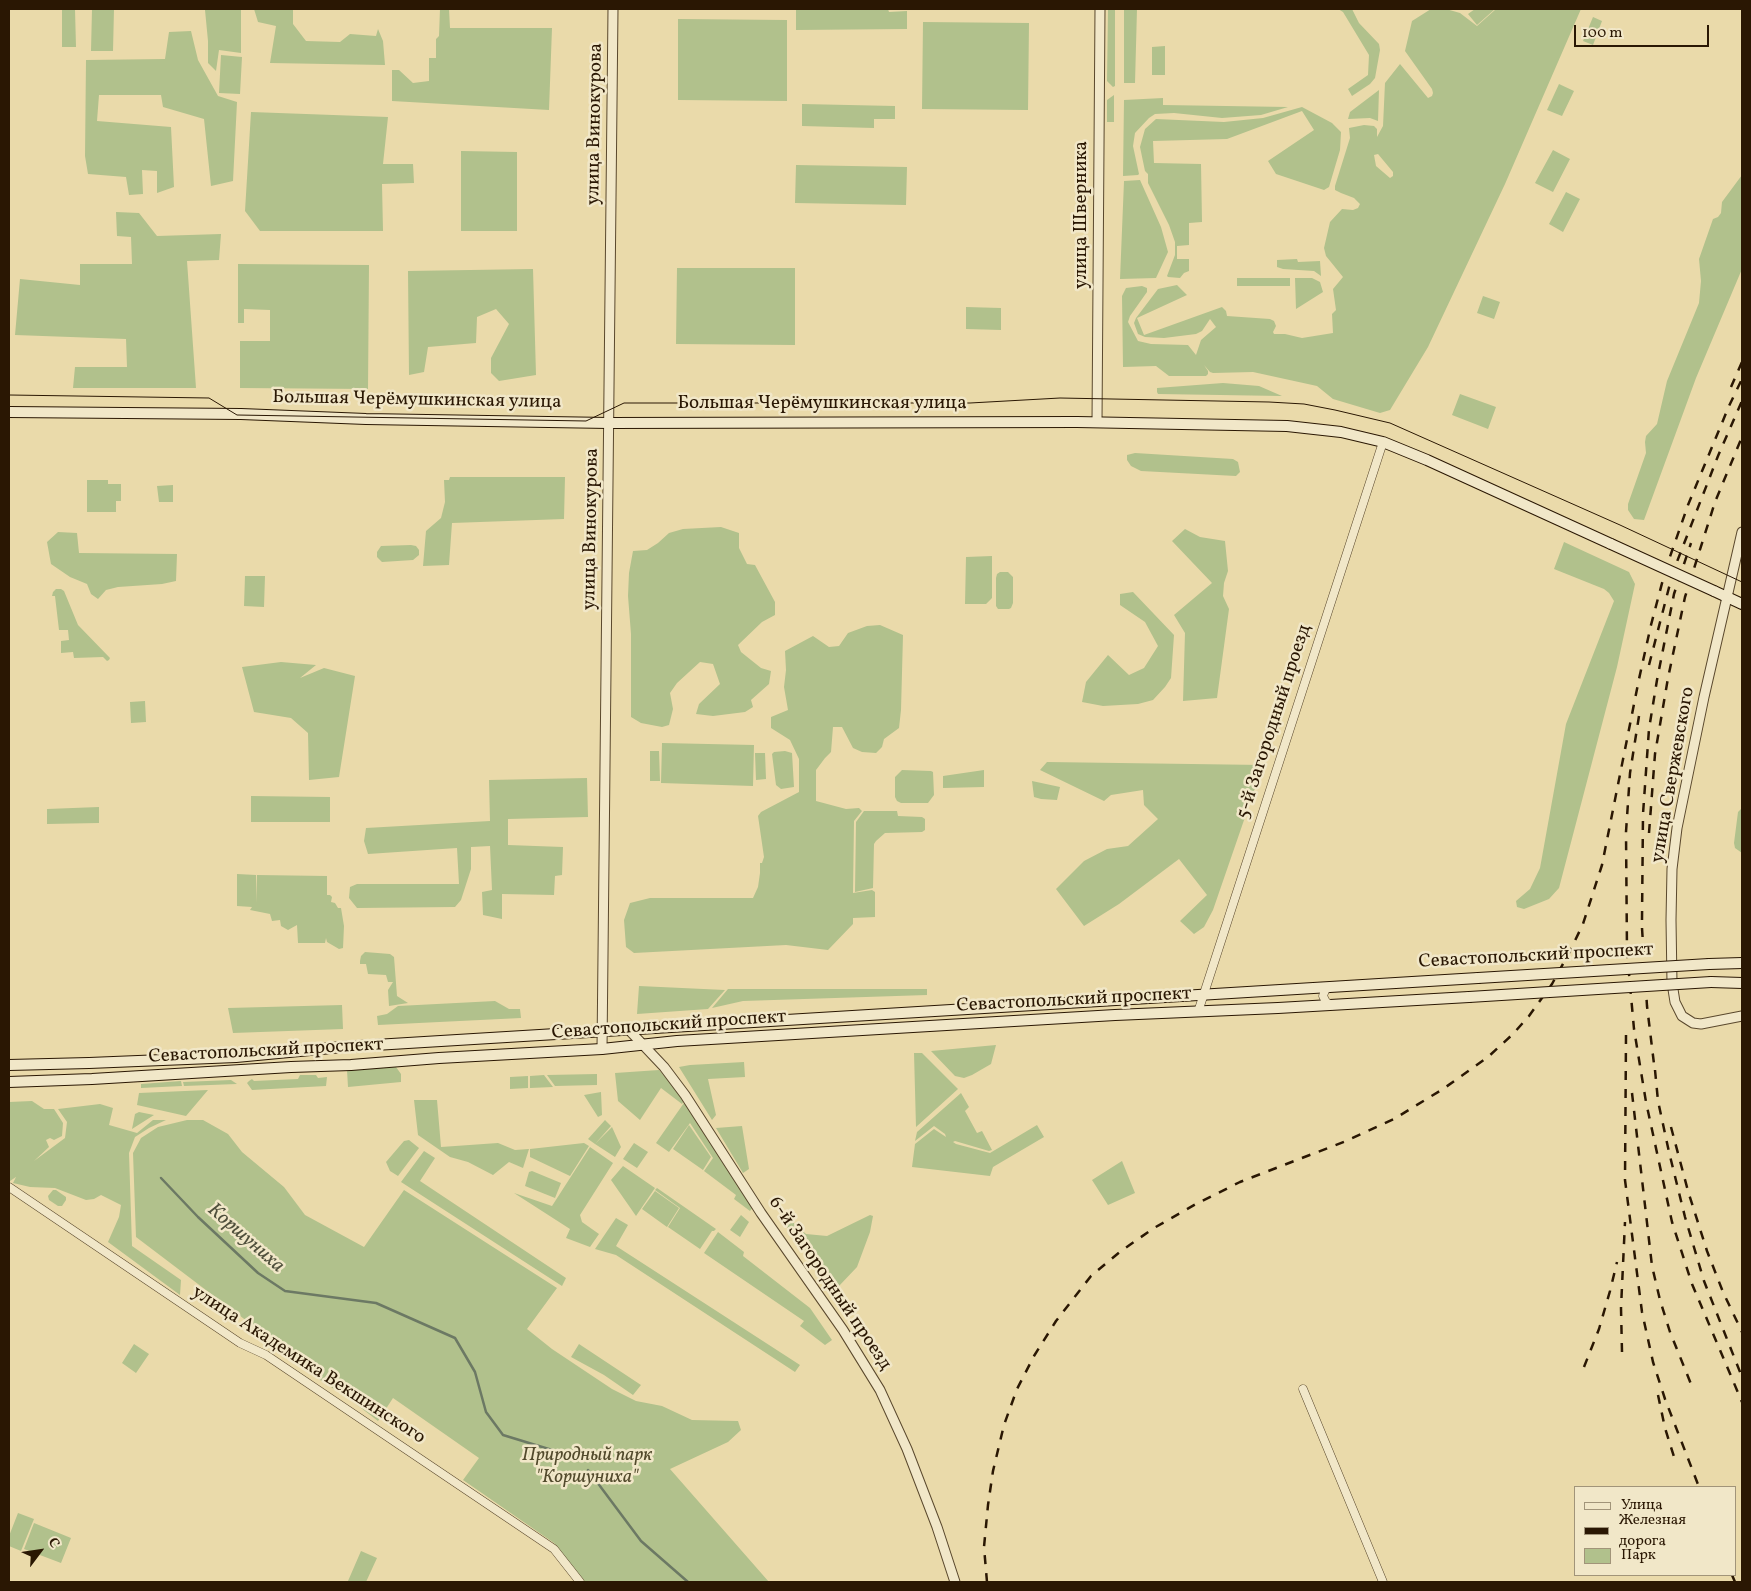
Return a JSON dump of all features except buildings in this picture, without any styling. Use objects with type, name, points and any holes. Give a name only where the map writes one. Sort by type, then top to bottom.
[{"type":"main road","name":"Большая Черёмушкинская улица","points":[[9,412],[235,414],[366,419],[609,423],[1097,422],[1287,426],[1341,432],[1383,442],[1427,460],[1742,604]]},
{"type":"main road","name":"Севастопольский проспект","points":[[9,1065],[227,1057],[342,1047],[1332,986],[1742,963]]},
{"type":"main road","name":"Севастопольский проспект","points":[[9,1082],[351,1065],[602,1049],[643,1044],[1115,1015],[1333,1005],[1711,982],[1742,983]]},
{"type":"street","name":"улица Винокурова","points":[[602,1049],[613,9]]},
{"type":"street","name":"улица Шверника","points":[[1097,422],[1100,9]]},
{"type":"street","name":"5-й Загородный проезд","points":[[1198,1012],[1383,442]]},
{"type":"street","name":"улица Свержевского","points":[[1742,532],[1685,784],[1677,828],[1671,892],[1672,983],[1675,1002],[1682,1016],[1689,1021],[1701,1024],[1742,1016]]},
{"type":"street","points":[[1332,986],[1325,990],[1323,996],[1326,1002],[1333,1005]]},
{"type":"street","name":"6-й Загородный проезд","points":[[629,1030],[664,1067],[684,1095],[761,1213],[850,1342],[880,1390],[907,1449],[955,1582]]},
{"type":"street","name":"улица Академика Векшинского","points":[[9,1187],[240,1343],[266,1355],[554,1549],[580,1582]]},
{"type":"street","points":[[1303,1390],[1383,1582]]},
{"type":"green space","points":[[62,9],[75,9],[76,47],[62,47]]},
{"type":"green space","points":[[92,9],[114,9],[113,51],[91,51]]},
{"type":"green space","points":[[241,9],[241,53],[219,50],[216,71],[208,63],[205,10]]},
{"type":"green space","points":[[254,9],[293,9],[293,24],[306,41],[340,42],[350,34],[376,36],[378,29],[383,41],[385,65],[270,63],[276,26],[258,22]]},
{"type":"green space","points":[[440,9],[449,9],[450,28],[552,28],[549,110],[392,101],[392,70],[399,70],[413,83],[429,81],[429,58],[436,58],[436,39],[439,36]]},
{"type":"green space","points":[[888,9],[889,12],[907,11],[907,29],[796,30],[796,10]]},
{"type":"green space","points":[[1108,9],[1115,9],[1115,86],[1113,87],[1107,81]]},
{"type":"green space","points":[[1124,9],[1137,9],[1135,83],[1124,83]]},
{"type":"green space","points":[[1338,9],[1352,9],[1359,23],[1379,44],[1380,50],[1375,78],[1370,84],[1352,96],[1348,89],[1368,75],[1369,55],[1343,12]]},
{"type":"green space","points":[[1431,9],[1446,9],[1460,13],[1477,26],[1496,9],[1581,9],[1505,184],[1428,347],[1390,410],[1380,413],[1333,399],[1317,386],[1253,372],[1213,373],[1204,365],[1208,371],[1206,376],[1169,376],[1156,366],[1123,367],[1122,296],[1126,288],[1142,286],[1147,288],[1147,292],[1130,316],[1128,322],[1138,341],[1151,344],[1188,345],[1196,355],[1201,340],[1216,327],[1210,319],[1202,331],[1196,334],[1164,338],[1145,337],[1138,334],[1134,323],[1136,318],[1158,289],[1177,285],[1187,295],[1137,318],[1144,335],[1222,307],[1226,311],[1227,316],[1270,319],[1274,321],[1276,326],[1274,334],[1285,334],[1302,338],[1333,333],[1332,314],[1336,310],[1333,289],[1343,277],[1326,256],[1324,248],[1330,222],[1342,209],[1353,210],[1358,208],[1360,204],[1354,198],[1335,190],[1350,138],[1349,128],[1364,125],[1374,126],[1377,129],[1377,137],[1383,126],[1385,83],[1400,64],[1428,98],[1433,93],[1405,51],[1412,21]],"holes":[[[1378,154],[1393,172],[1393,176],[1390,178],[1376,166],[1374,155]]]},
{"type":"green space","points":[[1475,9],[1495,9],[1477,25],[1468,14]]},
{"type":"green space","points":[[1593,17],[1602,21],[1593,45],[1583,41]]},
{"type":"green space","points":[[678,19],[787,20],[787,101],[678,100]]},
{"type":"green space","points":[[923,22],[1029,23],[1028,110],[922,109]]},
{"type":"green space","points":[[191,31],[198,60],[218,96],[237,102],[233,181],[211,186],[204,119],[163,107],[161,95],[99,95],[97,121],[171,127],[174,187],[157,193],[157,171],[142,170],[143,194],[129,195],[126,177],[88,174],[85,156],[86,60],[165,59],[169,32]]},
{"type":"green space","points":[[1165,46],[1165,75],[1152,75],[1152,47]]},
{"type":"green space","points":[[221,55],[242,57],[240,94],[219,93]]},
{"type":"green space","points":[[1559,84],[1574,91],[1562,116],[1547,110]]},
{"type":"green space","points":[[1379,90],[1378,121],[1370,118],[1348,119],[1350,112]]},
{"type":"green space","points":[[1114,95],[1114,122],[1107,122],[1107,100]]},
{"type":"green space","points":[[1163,98],[1163,105],[1288,107],[1261,115],[1222,118],[1174,113],[1155,114],[1135,133],[1133,146],[1139,174],[1123,176],[1124,100]]},
{"type":"green space","points":[[802,104],[895,106],[895,119],[874,119],[874,128],[802,126]]},
{"type":"green space","points":[[1302,107],[1332,123],[1341,132],[1340,150],[1329,187],[1324,190],[1276,174],[1268,161],[1314,130],[1302,111],[1227,139],[1153,141],[1154,163],[1201,164],[1202,222],[1189,223],[1189,245],[1177,246],[1177,259],[1189,259],[1189,271],[1180,278],[1168,277],[1175,255],[1175,242],[1169,225],[1148,183],[1148,174],[1145,171],[1140,147],[1145,129],[1156,119],[1224,122],[1263,118]]},
{"type":"green space","points":[[251,112],[388,117],[383,164],[413,164],[414,183],[382,184],[383,231],[260,231],[245,211]]},
{"type":"green space","points":[[1553,150],[1570,159],[1553,192],[1535,183]]},
{"type":"green space","points":[[461,151],[517,152],[517,231],[461,231]]},
{"type":"green space","points":[[796,165],[907,167],[906,205],[795,203]]},
{"type":"green space","points":[[1742,175],[1742,269],[1696,378],[1644,520],[1634,519],[1628,510],[1628,504],[1646,453],[1646,436],[1657,424],[1667,381],[1699,303],[1701,281],[1699,259],[1713,219],[1721,213],[1722,202]]},
{"type":"green space","points":[[1140,180],[1161,227],[1168,252],[1156,278],[1120,279],[1124,181]]},
{"type":"green space","points":[[1566,192],[1580,199],[1563,232],[1549,224]]},
{"type":"green space","points":[[116,212],[139,213],[157,236],[221,234],[219,260],[187,261],[196,388],[73,388],[75,367],[127,367],[126,339],[15,335],[20,279],[80,285],[80,264],[132,264],[131,237],[117,236]]},
{"type":"green space","points":[[1297,259],[1298,262],[1320,261],[1321,276],[1314,271],[1277,267],[1277,260]]},
{"type":"green space","points":[[238,264],[369,265],[368,389],[240,388],[240,341],[270,341],[270,310],[244,309],[244,323],[238,323]]},
{"type":"green space","points":[[677,268],[795,268],[795,345],[676,344]]},
{"type":"green space","points":[[533,269],[536,375],[499,381],[491,373],[491,358],[509,324],[496,309],[477,317],[476,343],[428,347],[424,372],[409,375],[408,271]]},
{"type":"green space","points":[[1237,278],[1290,278],[1290,286],[1237,286]]},
{"type":"green space","points":[[1295,278],[1312,278],[1320,282],[1323,292],[1296,309]]},
{"type":"green space","points":[[1483,296],[1500,302],[1494,319],[1477,313]]},
{"type":"green space","points":[[966,307],[1001,308],[1001,330],[966,329]]},
{"type":"green space","points":[[1223,383],[1259,386],[1282,396],[1158,394],[1157,392],[1157,388]]},
{"type":"green space","points":[[1460,394],[1496,407],[1488,429],[1452,415]]},
{"type":"green space","points":[[1135,453],[1233,459],[1238,462],[1240,472],[1236,476],[1141,471],[1131,466],[1127,460],[1127,455]]},
{"type":"green space","points":[[450,477],[565,477],[564,519],[452,523],[449,565],[423,566],[426,531],[441,518],[445,502],[444,480],[449,480]]},
{"type":"green space","points":[[87,480],[108,480],[108,484],[121,484],[121,501],[116,501],[116,512],[87,512]]},
{"type":"green space","points":[[173,485],[173,502],[159,502],[157,486]]},
{"type":"green space","points":[[721,527],[739,533],[739,548],[747,564],[755,565],[775,602],[775,615],[762,622],[738,645],[741,652],[761,668],[771,671],[769,684],[751,700],[753,707],[745,712],[713,716],[696,714],[699,704],[720,684],[713,664],[700,662],[677,683],[670,693],[673,709],[669,725],[662,727],[641,723],[631,717],[631,634],[628,596],[629,573],[633,551],[647,550],[669,533],[683,529]]},
{"type":"green space","points":[[1185,529],[1200,537],[1225,541],[1228,571],[1224,583],[1223,596],[1229,609],[1217,698],[1183,701],[1185,633],[1174,615],[1212,583],[1172,541]]},
{"type":"green space","points":[[58,532],[77,533],[79,553],[177,554],[176,581],[162,584],[118,587],[106,590],[98,599],[91,594],[87,584],[70,577],[51,564],[47,542]]},
{"type":"green space","points":[[1564,542],[1629,572],[1635,584],[1617,667],[1559,888],[1549,899],[1524,909],[1517,907],[1516,901],[1530,889],[1540,868],[1566,724],[1614,601],[1604,589],[1554,569]]},
{"type":"green space","points":[[381,546],[416,546],[419,550],[419,555],[413,560],[382,562],[377,557],[377,552]]},
{"type":"green space","points":[[992,556],[992,598],[986,604],[965,604],[966,557]]},
{"type":"green space","points":[[1000,572],[1008,572],[1013,577],[1013,603],[1009,609],[998,609],[996,606],[996,578]]},
{"type":"green space","points":[[245,576],[265,576],[264,607],[244,606]]},
{"type":"green space","points":[[56,589],[64,591],[78,625],[110,658],[109,660],[107,661],[103,657],[74,658],[73,652],[61,653],[61,641],[69,640],[68,630],[59,630],[55,596],[52,596]]},
{"type":"green space","points":[[1133,592],[1174,635],[1171,678],[1153,700],[1138,704],[1103,706],[1082,702],[1086,682],[1108,655],[1129,675],[1144,668],[1158,646],[1145,622],[1120,605],[1120,594]]},
{"type":"green space","points":[[880,625],[903,635],[899,728],[884,739],[882,747],[876,753],[862,752],[853,748],[842,727],[833,727],[831,752],[816,770],[816,801],[846,809],[859,808],[862,811],[854,821],[853,893],[872,890],[875,892],[875,917],[853,918],[853,924],[828,950],[786,945],[634,953],[626,947],[624,920],[630,903],[650,898],[753,898],[758,887],[760,863],[762,863],[764,857],[758,816],[761,812],[799,792],[799,759],[790,740],[771,728],[771,717],[788,710],[784,687],[786,670],[785,651],[813,636],[829,647],[839,646],[848,633],[867,626]]},
{"type":"green space","points":[[281,662],[316,665],[300,678],[324,668],[355,676],[339,777],[309,780],[308,733],[291,718],[254,712],[242,667]]},
{"type":"green space","points":[[145,701],[146,722],[131,723],[130,702]]},
{"type":"green space","points":[[662,743],[754,745],[753,786],[661,783]]},
{"type":"green space","points":[[650,751],[659,751],[660,781],[650,781]]},
{"type":"green space","points":[[785,751],[792,753],[794,787],[781,789],[776,785],[772,754]]},
{"type":"green space","points":[[755,753],[765,753],[766,779],[756,780]]},
{"type":"green space","points":[[1047,762],[1263,765],[1213,910],[1204,927],[1194,934],[1180,921],[1207,895],[1179,859],[1119,904],[1084,926],[1056,889],[1084,861],[1107,849],[1128,846],[1158,819],[1144,805],[1143,790],[1111,795],[1104,801],[1040,770]]},
{"type":"green space","points":[[902,770],[933,772],[934,795],[928,803],[901,803],[897,801],[895,797],[895,777]]},
{"type":"green space","points":[[984,770],[984,787],[943,788],[943,776]]},
{"type":"green space","points":[[587,778],[588,817],[508,819],[508,845],[563,847],[562,875],[555,876],[554,895],[502,894],[502,919],[483,915],[482,892],[492,890],[490,846],[471,847],[471,869],[461,900],[455,907],[357,908],[349,898],[350,887],[357,884],[459,884],[457,848],[368,854],[364,841],[366,828],[490,821],[489,780]]},
{"type":"green space","points":[[1032,781],[1060,787],[1057,800],[1034,797]]},
{"type":"green space","points":[[251,796],[330,797],[330,822],[251,822]]},
{"type":"green space","points":[[99,807],[99,823],[47,824],[47,809]]},
{"type":"green space","points":[[1742,808],[1742,853],[1735,848],[1734,843],[1738,812]]},
{"type":"green space","points":[[864,811],[897,811],[898,816],[922,817],[925,819],[925,830],[922,832],[885,833],[874,844],[873,888],[855,892],[856,822]]},
{"type":"green space","points":[[237,874],[256,875],[256,903],[257,875],[327,876],[327,895],[332,897],[331,902],[335,903],[338,908],[341,908],[344,926],[343,948],[339,949],[327,942],[326,938],[325,943],[298,943],[297,925],[288,930],[281,926],[280,920],[272,921],[270,914],[250,910],[252,907],[237,906]]},
{"type":"green space","points":[[365,952],[390,954],[394,957],[397,996],[408,1003],[389,1006],[388,990],[393,982],[388,982],[386,975],[368,974],[366,964],[360,964],[361,956]]},
{"type":"green space","points":[[639,986],[725,990],[708,1009],[637,1014]]},
{"type":"green space","points":[[728,989],[927,989],[927,995],[743,1001],[712,1008]]},
{"type":"green space","points":[[495,1001],[509,1009],[520,1009],[521,1018],[378,1025],[377,1016],[387,1014],[398,1006]]},
{"type":"green space","points":[[342,1005],[343,1029],[233,1033],[228,1008]]},
{"type":"green space","points":[[996,1045],[991,1064],[964,1078],[955,1076],[931,1051]]},
{"type":"green space","points":[[914,1053],[922,1053],[958,1089],[916,1127]]},
{"type":"green space","points":[[744,1062],[745,1077],[708,1079],[716,1115],[712,1120],[679,1067]]},
{"type":"green space","points":[[396,1067],[401,1074],[401,1082],[348,1087],[347,1070]]},
{"type":"green space","points":[[659,1070],[685,1099],[682,1104],[661,1088],[640,1120],[618,1101],[615,1073]]},
{"type":"green space","points":[[597,1074],[597,1085],[555,1086],[547,1075]]},
{"type":"green space","points":[[300,1075],[316,1075],[318,1078],[327,1077],[326,1086],[252,1090],[247,1083],[252,1079],[254,1081],[298,1079]]},
{"type":"green space","points":[[544,1075],[553,1087],[530,1088],[530,1076]]},
{"type":"green space","points":[[528,1076],[528,1088],[510,1089],[510,1077]]},
{"type":"green space","points":[[231,1080],[237,1084],[184,1086],[183,1082]]},
{"type":"green space","points":[[181,1081],[182,1086],[141,1088],[141,1084]]},
{"type":"green space","points":[[208,1090],[186,1116],[137,1105],[139,1093]]},
{"type":"green space","points":[[601,1092],[602,1115],[598,1117],[584,1095]]},
{"type":"green space","points":[[961,1093],[969,1107],[965,1111],[977,1133],[982,1131],[992,1150],[989,1151],[953,1142],[956,1144],[990,1153],[1037,1125],[1044,1137],[993,1167],[990,1176],[912,1167],[915,1144],[934,1129],[946,1137],[945,1134],[934,1126],[915,1141],[917,1132]]},
{"type":"green space","points":[[414,1100],[437,1100],[441,1147],[498,1143],[515,1150],[529,1149],[523,1168],[509,1162],[493,1175],[468,1162],[450,1157],[418,1135]]},
{"type":"green space","points":[[686,1100],[754,1206],[750,1211],[734,1199],[736,1195],[704,1171],[713,1158],[690,1123],[669,1152],[656,1143]]},
{"type":"green space","points":[[32,1101],[44,1109],[54,1109],[63,1123],[62,1136],[54,1140],[50,1138],[46,1140],[49,1147],[34,1161],[65,1138],[67,1122],[58,1109],[100,1104],[113,1108],[109,1125],[137,1133],[153,1120],[166,1120],[135,1137],[129,1153],[132,1246],[181,1280],[180,1295],[108,1242],[119,1217],[121,1205],[101,1195],[94,1199],[86,1200],[55,1188],[30,1187],[13,1183],[16,1177],[9,1180],[9,1102]]},
{"type":"green space","points":[[139,1112],[154,1115],[132,1129],[135,1114]]},
{"type":"green space","name":"Природный парк \"Коршуниха\"","points":[[187,1120],[203,1120],[228,1134],[242,1152],[284,1187],[305,1215],[364,1247],[404,1190],[557,1288],[527,1329],[552,1349],[612,1389],[636,1401],[662,1406],[692,1420],[738,1421],[741,1430],[728,1442],[670,1469],[769,1582],[585,1582],[554,1543],[463,1480],[479,1458],[393,1398],[378,1421],[348,1398],[317,1378],[318,1375],[136,1237],[133,1153],[141,1138],[158,1127]]},
{"type":"green space","points":[[605,1120],[611,1126],[595,1144],[588,1139]]},
{"type":"green space","points":[[689,1125],[711,1157],[703,1170],[673,1149]]},
{"type":"green space","points":[[742,1126],[749,1169],[743,1173],[716,1128]]},
{"type":"green space","points":[[612,1127],[621,1147],[615,1157],[595,1144]]},
{"type":"green space","points":[[409,1140],[419,1148],[398,1176],[390,1171],[386,1162],[404,1141]]},
{"type":"green space","points":[[584,1143],[589,1146],[570,1176],[530,1157],[530,1149]]},
{"type":"green space","points":[[634,1143],[648,1152],[637,1168],[623,1159]]},
{"type":"green space","points":[[590,1147],[613,1163],[580,1215],[582,1222],[599,1234],[590,1247],[566,1238],[570,1229],[514,1193],[552,1206]]},
{"type":"green space","points":[[424,1151],[435,1158],[420,1181],[566,1278],[562,1286],[401,1182]]},
{"type":"green space","points":[[1122,1161],[1135,1193],[1108,1205],[1092,1180]]},
{"type":"green space","points":[[623,1166],[655,1188],[636,1216],[611,1180]]},
{"type":"green space","points":[[532,1171],[561,1183],[555,1198],[525,1186],[529,1172]]},
{"type":"green space","points":[[657,1188],[716,1229],[712,1231],[700,1249],[668,1227],[680,1208],[655,1190]]},
{"type":"green space","points":[[53,1190],[66,1197],[62,1206],[58,1206],[49,1200],[48,1196]]},
{"type":"green space","points":[[655,1191],[679,1208],[667,1227],[642,1209]]},
{"type":"green space","points":[[741,1215],[749,1222],[740,1237],[730,1230]]},
{"type":"green space","points":[[870,1215],[873,1216],[870,1232],[857,1267],[839,1286],[823,1280],[783,1221],[788,1218],[806,1234],[827,1236]]},
{"type":"green space","points":[[616,1218],[628,1225],[616,1246],[800,1365],[795,1372],[616,1255],[595,1249]]},
{"type":"green space","points":[[718,1232],[744,1252],[743,1256],[810,1308],[832,1340],[825,1345],[800,1326],[804,1321],[704,1253]]},
{"type":"green space","points":[[134,1344],[149,1354],[136,1373],[122,1363]]},
{"type":"green space","points":[[579,1344],[641,1385],[633,1395],[604,1375],[571,1357]]},
{"type":"green space","points":[[18,1513],[34,1519],[21,1551],[9,1546],[9,1536]]},
{"type":"green space","points":[[34,1523],[71,1538],[61,1563],[24,1549]]},
{"type":"green space","points":[[361,1551],[377,1558],[366,1582],[350,1582],[348,1581]]},
{"type":"waterway","name":"Коршуниха","points":[[161,1178],[198,1217],[258,1273],[285,1291],[376,1303],[455,1338],[475,1372],[486,1412],[503,1435],[552,1450]]},
{"type":"waterway","name":"Коршуниха","points":[[588,1470],[641,1541],[688,1582]]},
{"type":"tram line","points":[[9,395],[209,398],[237,415],[586,421],[624,403],[970,403],[1060,398],[1304,404],[1390,423],[1620,525],[1742,582]]},
{"type":"railway","points":[[1731,387],[1742,362]]},
{"type":"railway","points":[[987,1582],[984,1547],[988,1505],[993,1471],[1004,1425],[1017,1389],[1034,1356],[1056,1321],[1091,1276],[1121,1251],[1154,1228],[1196,1204],[1240,1182],[1346,1141],[1394,1119],[1443,1089],[1488,1057],[1513,1034],[1529,1016],[1552,984],[1583,924],[1602,865],[1639,679],[1666,568],[1688,505],[1742,379]]},
{"type":"railway","points":[[1649,665],[1673,572],[1718,456],[1742,401]]},
{"type":"railway","points":[[1649,833],[1655,754],[1685,597],[1715,502],[1742,437]]},
{"type":"railway","points":[[1642,920],[1643,814],[1649,729],[1674,594],[1691,543]]},
{"type":"railway","points":[[1639,716],[1630,773],[1626,832],[1627,952],[1634,1029],[1646,1102],[1672,1222],[1692,1284],[1742,1402]]},
{"type":"railway","points":[[1642,928],[1647,1006],[1654,1064]]},
{"type":"railway","points":[[1626,1035],[1625,1180],[1642,1312],[1653,1362],[1665,1399],[1699,1486]]},
{"type":"railway","points":[[1655,1070],[1658,1101],[1685,1217],[1704,1281],[1742,1377]]},
{"type":"railway","points":[[1632,1093],[1652,1266],[1670,1332],[1691,1384]]},
{"type":"railway","points":[[1671,1127],[1688,1191],[1707,1251],[1723,1292],[1742,1332]]},
{"type":"railway","points":[[1622,1352],[1621,1308],[1625,1222]]},
{"type":"railway","points":[[1584,1367],[1599,1329],[1617,1262]]},
{"type":"railway","points":[[1658,1395],[1665,1428],[1675,1460]]},
{"type":"railway","points":[[1732,1576],[1735,1582]]}]
